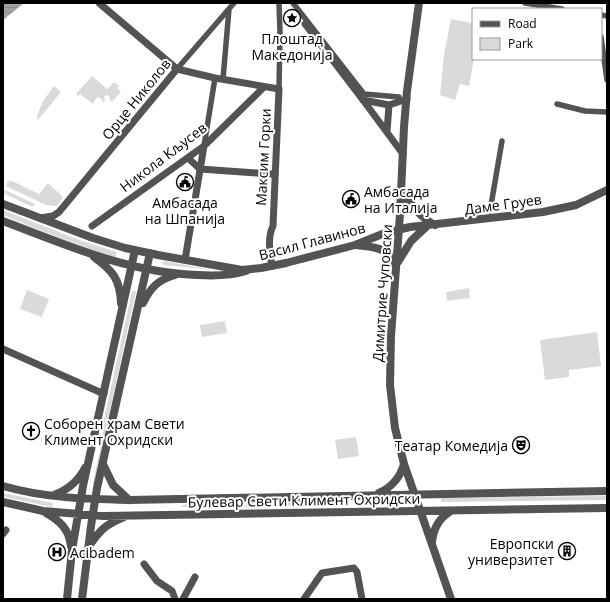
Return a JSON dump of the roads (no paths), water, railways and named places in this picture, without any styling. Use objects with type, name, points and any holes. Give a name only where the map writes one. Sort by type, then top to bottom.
[{"type":"street","name":"Максим Горки","points":[[98,3],[177,69],[279,90]]},
{"type":"street","name":"Орце Николов","points":[[59,212],[177,69],[234,3]]},
{"type":"street","name":"Максим Горки","points":[[272,262],[274,230],[272,226],[274,174],[279,90],[279,3]]},
{"type":"street","points":[[293,3],[364,94],[403,98]]},
{"type":"street","name":"Димитрие Чуповски","points":[[419,3],[403,98],[403,154],[390,347],[390,385],[396,428],[404,464],[451,599]]},
{"type":"street","points":[[525,3],[556,8]]},
{"type":"street","points":[[223,79],[229,9]]},
{"type":"street","points":[[305,24],[403,154]]},
{"type":"street","points":[[602,44],[607,80]]},
{"type":"street","points":[[185,260],[215,78]]},
{"type":"street","name":"Никола Кљусев","points":[[92,226],[204,146],[264,87]]},
{"type":"street","points":[[363,100],[389,105],[403,98]]},
{"type":"street","points":[[557,104],[585,111],[607,112]]},
{"type":"street","points":[[387,132],[389,105]]},
{"type":"street","points":[[490,211],[502,141]]},
{"type":"street","points":[[188,158],[200,169],[274,174]]},
{"type":"street","points":[[396,267],[405,249],[416,236],[431,226],[409,202],[401,190]]},
{"type":"street","name":"Даме Груев","points":[[399,230],[542,212],[576,205],[607,190]]},
{"type":"street","name":"Васил Главинов","points":[[3,204],[93,238],[150,254],[242,270],[254,269]]},
{"type":"street","points":[[39,218],[53,216],[59,212]]},
{"type":"street","points":[[59,212],[59,218],[62,224],[68,229]]},
{"type":"street","points":[[3,221],[90,255],[106,267],[115,276],[120,292],[121,317]]},
{"type":"street","name":"Васил Главинов","points":[[90,255],[132,266],[176,274],[223,276],[237,274],[272,262],[355,245],[385,233],[399,230]]},
{"type":"street","points":[[355,245],[382,249],[392,257],[396,267]]},
{"type":"street","points":[[67,599],[72,550],[88,462],[135,250]]},
{"type":"street","points":[[82,599],[95,499],[150,254]]},
{"type":"street","points":[[136,320],[149,291],[160,281],[176,274]]},
{"type":"street","points":[[3,349],[104,394]]},
{"type":"street","points":[[50,496],[73,485],[88,462]]},
{"type":"street","points":[[103,464],[113,485],[129,500]]},
{"type":"street","points":[[377,494],[388,488],[397,480],[404,464]]},
{"type":"street","name":"Булевар Свети Климент Охридски","points":[[3,486],[28,493],[50,496],[129,500],[377,494],[607,491]]},
{"type":"street","name":"Булевар Свети Климент Охридски","points":[[3,502],[43,511],[128,516],[607,508]]},
{"type":"street","points":[[43,511],[56,519],[66,528],[72,550]]},
{"type":"street","points":[[432,545],[437,523],[446,514],[452,511]]},
{"type":"street","points":[[88,549],[102,529],[109,524],[128,516]]},
{"type":"street","points":[[144,564],[157,581],[172,591],[175,599]]},
{"type":"street","points":[[304,599],[322,573],[354,568],[357,572],[362,599]]},
{"type":"street","points":[[183,599],[195,577]]},
{"type":"place","name":"Плоштад Македонија","points":[[292,18]]},
{"type":"place","name":"Амбасада на Шпанија","points":[[185,182]]},
{"type":"place","name":"Амбасада на Италија","points":[[351,199]]},
{"type":"place","name":"Соборен храм Свети Климент Охридски","points":[[31,431]]},
{"type":"place","name":"Театар Комедија","points":[[521,445]]},
{"type":"place","name":"Европски универзитет","points":[[567,551]]},
{"type":"place","name":"Acibadem","points":[[57,552]]}]
